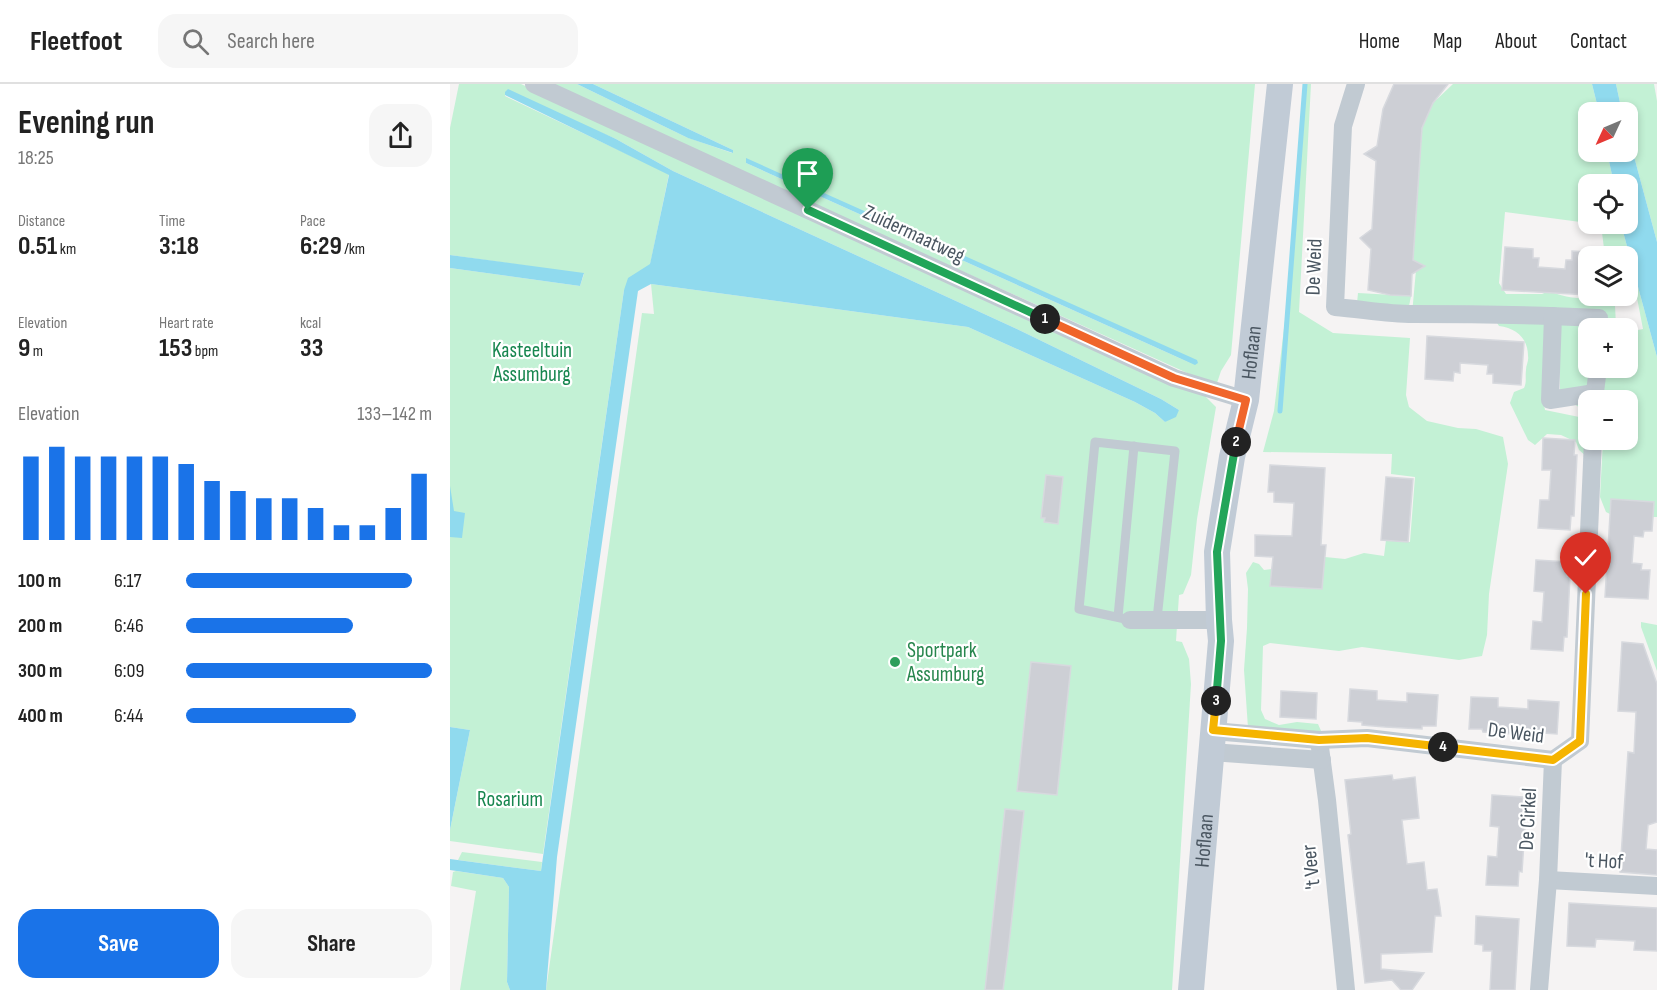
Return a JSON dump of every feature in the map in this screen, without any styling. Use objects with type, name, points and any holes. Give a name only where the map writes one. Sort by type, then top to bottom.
[{"type":"main road","name":"Hoflaan","points":[[1191,990],[1221,641],[1217,552],[1232,457],[1246,400],[1280,84]]},
{"type":"street","name":"Zuidermaatweg","points":[[534,84],[1174,378],[1246,400]]},
{"type":"street","name":"De Weid","points":[[1356,84],[1342,126],[1335,307],[1412,314],[1438,312],[1486,316],[1599,318]]},
{"type":"street","points":[[1553,316],[1550,400],[1578,398]]},
{"type":"street","name":"De Weid","points":[[1212,741],[1367,738],[1553,760],[1580,741],[1593,450]]},
{"type":"street","points":[[1124,618],[1219,620]]},
{"type":"street","name":"'t Veer","points":[[1319,740],[1346,990]]},
{"type":"street","points":[[1212,741],[1322,760]]},
{"type":"street","name":"De Cirkel","points":[[1548,880],[1553,760]]},
{"type":"street","points":[[1539,990],[1548,880]]},
{"type":"street","name":"'t Hof","points":[[1548,880],[1657,886]]},
{"type":"lane","points":[[1134,446],[1124,618],[1079,609],[1095,442],[1134,446],[1175,451],[1157,619]]},
{"type":"green space","name":"Sportpark Assumburg","points":[[459,84],[521,84],[1203,394],[1216,407],[1197,519],[1191,575],[1183,594],[1179,595],[1176,641],[1182,642],[1189,659],[1191,684],[1172,990],[546,990],[642,313],[654,314],[651,284],[968,327],[1135,402],[1155,413],[1165,422],[1179,410],[1019,330],[673,171],[616,139],[505,92],[505,96],[669,174],[650,265],[642,270],[624,290],[543,854],[450,841],[450,830],[470,730],[450,727],[450,268],[580,286],[584,274],[450,255],[450,128]]},
{"type":"green space","points":[[548,84],[577,84],[686,137],[732,153],[733,150],[593,84],[1255,84],[1231,355],[1221,371],[1216,386]],"holes":[[[746,159],[971,260],[1195,365],[746,163]]]},
{"type":"green space","points":[[1307,84],[1311,84],[1299,312],[1333,333],[1410,338],[1406,395],[1409,407],[1427,421],[1458,428],[1476,429],[1503,437],[1508,464],[1489,594],[1487,635],[1482,656],[1459,660],[1362,647],[1339,651],[1270,643],[1263,646],[1261,710],[1265,719],[1279,725],[1297,722],[1318,724],[1322,733],[1248,728],[1244,670],[1248,589],[1246,573],[1253,562],[1259,564],[1264,570],[1272,569],[1271,586],[1322,589],[1325,557],[1345,559],[1364,553],[1384,556],[1386,540],[1410,542],[1415,477],[1391,474],[1392,454],[1263,452],[1274,411],[1285,320]]},
{"type":"green space","points":[[1453,84],[1592,84],[1596,102],[1578,102],[1578,162],[1609,162],[1612,174],[1578,174],[1578,222],[1505,212],[1499,283],[1506,294],[1542,294],[1549,291],[1578,298],[1578,306],[1615,306],[1616,318],[1578,318],[1578,378],[1638,378],[1638,330],[1643,329],[1638,303],[1638,287],[1657,357],[1657,517],[1653,517],[1654,502],[1611,500],[1610,514],[1606,512],[1600,497],[1602,450],[1638,450],[1638,390],[1578,390],[1578,407],[1571,402],[1560,390],[1559,330],[1542,392],[1545,410],[1578,417],[1578,447],[1576,442],[1561,435],[1547,434],[1535,445],[1528,440],[1510,403],[1514,392],[1524,388],[1525,383],[1527,350],[1520,335],[1511,329],[1499,326],[1488,309],[1412,314],[1422,128],[1433,103]]},
{"type":"green space","points":[[1616,84],[1654,84],[1657,101],[1657,242],[1636,162],[1638,162],[1638,102],[1620,102]]},
{"type":"green space","points":[[1602,234],[1624,234],[1627,246],[1604,246]]},
{"type":"green space","points":[[1358,293],[1411,296],[1409,306],[1357,303]]},
{"type":"green space","points":[[1579,450],[1589,450],[1586,456]]},
{"type":"green space","points":[[1641,622],[1657,625],[1657,671],[1641,627]]},
{"type":"green space","points":[[462,852],[542,862],[541,871],[458,860]]},
{"type":"green space","points":[[453,872],[503,878],[509,887],[507,982],[510,990],[460,990],[476,891],[451,886]]},
{"type":"water","points":[[577,84],[593,84],[733,150],[733,153],[688,138]]},
{"type":"water","points":[[1592,84],[1616,84],[1620,102],[1596,102]]},
{"type":"water","points":[[508,89],[616,139],[673,171],[1019,330],[1179,410],[1176,417],[1165,422],[1155,413],[1135,402],[968,327],[651,284],[638,291],[557,857],[546,990],[510,990],[507,982],[509,887],[503,878],[450,870],[450,859],[541,871],[624,290],[628,278],[650,264],[669,175],[505,95]]},
{"type":"water","points":[[746,158],[1197,360],[1198,363],[1195,365],[746,163]]},
{"type":"water","points":[[1609,162],[1636,162],[1657,242],[1657,357],[1638,287],[1638,246],[1627,246],[1624,234],[1638,234],[1638,174],[1612,174]]},
{"type":"water","points":[[450,255],[584,273],[580,286],[450,268]]},
{"type":"water","points":[[450,486],[454,511],[465,513],[462,538],[450,537]]},
{"type":"water","points":[[450,727],[470,730],[450,830]]},
{"type":"building","points":[[1394,84],[1448,84],[1433,103],[1422,128],[1413,260],[1425,266],[1412,274],[1411,296],[1390,295],[1368,290],[1371,249],[1360,238],[1372,229],[1376,161],[1364,154],[1377,146],[1383,109]]},
{"type":"building","points":[[1505,247],[1533,249],[1533,258],[1539,258],[1538,267],[1565,269],[1566,260],[1572,260],[1572,251],[1578,251],[1578,294],[1502,290]]},
{"type":"building","points":[[1427,336],[1524,342],[1521,385],[1493,383],[1493,374],[1487,374],[1488,365],[1460,363],[1460,373],[1454,372],[1453,381],[1425,379]]},
{"type":"building","points":[[1543,438],[1575,440],[1574,455],[1577,455],[1574,516],[1571,516],[1570,530],[1538,528],[1540,500],[1549,500],[1551,470],[1542,470]]},
{"type":"building","points":[[1270,465],[1325,468],[1321,545],[1326,545],[1322,589],[1270,586],[1273,557],[1255,556],[1255,535],[1292,536],[1294,503],[1274,502],[1274,492],[1268,492]]},
{"type":"building","points":[[1046,475],[1063,477],[1058,524],[1044,522],[1045,518],[1041,518]]},
{"type":"building","points":[[1386,477],[1413,479],[1408,542],[1381,540]]},
{"type":"building","points":[[1611,499],[1654,502],[1652,531],[1644,531],[1643,537],[1634,536],[1632,563],[1642,564],[1641,570],[1650,570],[1648,599],[1605,597]]},
{"type":"building","points":[[1536,560],[1568,562],[1567,576],[1570,576],[1567,637],[1564,637],[1563,651],[1531,649],[1533,621],[1542,622],[1544,592],[1534,591]]},
{"type":"building","points":[[1622,642],[1643,644],[1657,684],[1657,822],[1648,825],[1646,849],[1657,850],[1657,875],[1620,872],[1628,752],[1634,753],[1636,712],[1618,711]]},
{"type":"building","points":[[1031,662],[1071,666],[1057,795],[1017,791]]},
{"type":"building","points":[[1350,689],[1377,691],[1377,700],[1407,702],[1407,693],[1438,695],[1436,726],[1422,726],[1422,729],[1385,727],[1348,721]]},
{"type":"building","points":[[1281,691],[1317,693],[1316,719],[1280,717]]},
{"type":"building","points":[[1471,697],[1498,698],[1498,707],[1528,709],[1528,700],[1559,702],[1557,734],[1543,733],[1543,736],[1469,729]]},
{"type":"building","points":[[1392,775],[1393,780],[1415,777],[1419,818],[1402,820],[1407,864],[1424,862],[1427,890],[1437,889],[1441,916],[1435,916],[1432,952],[1381,954],[1381,969],[1424,973],[1412,990],[1401,990],[1392,980],[1365,983],[1348,835],[1351,834],[1345,780]]},
{"type":"building","points":[[1492,795],[1523,797],[1523,811],[1526,811],[1522,872],[1519,871],[1518,886],[1486,885],[1488,856],[1497,857],[1499,827],[1490,826]]},
{"type":"building","points":[[1005,809],[1024,811],[1003,990],[985,990]]},
{"type":"building","points":[[1569,903],[1657,908],[1657,951],[1634,950],[1635,941],[1596,939],[1595,947],[1567,946]]},
{"type":"building","points":[[1476,916],[1519,919],[1515,990],[1490,990],[1492,951],[1483,951],[1483,945],[1475,944]]},
{"type":"waterway","points":[[1280,411],[1305,84]]},
{"type":"place","name":"Sportpark Assumburg","points":[[895,662]]},
{"type":"route","points":[[808,210],[1174,378],[1246,400],[1232,457],[1217,552],[1221,641],[1213,730],[1319,740],[1367,738],[1553,760],[1580,741],[1586,594]]},
{"type":"park label","name":"Kasteeltuin Assumburg","points":[[532,362]]},
{"type":"park label","name":"Rosarium","points":[[510,799]]}]
